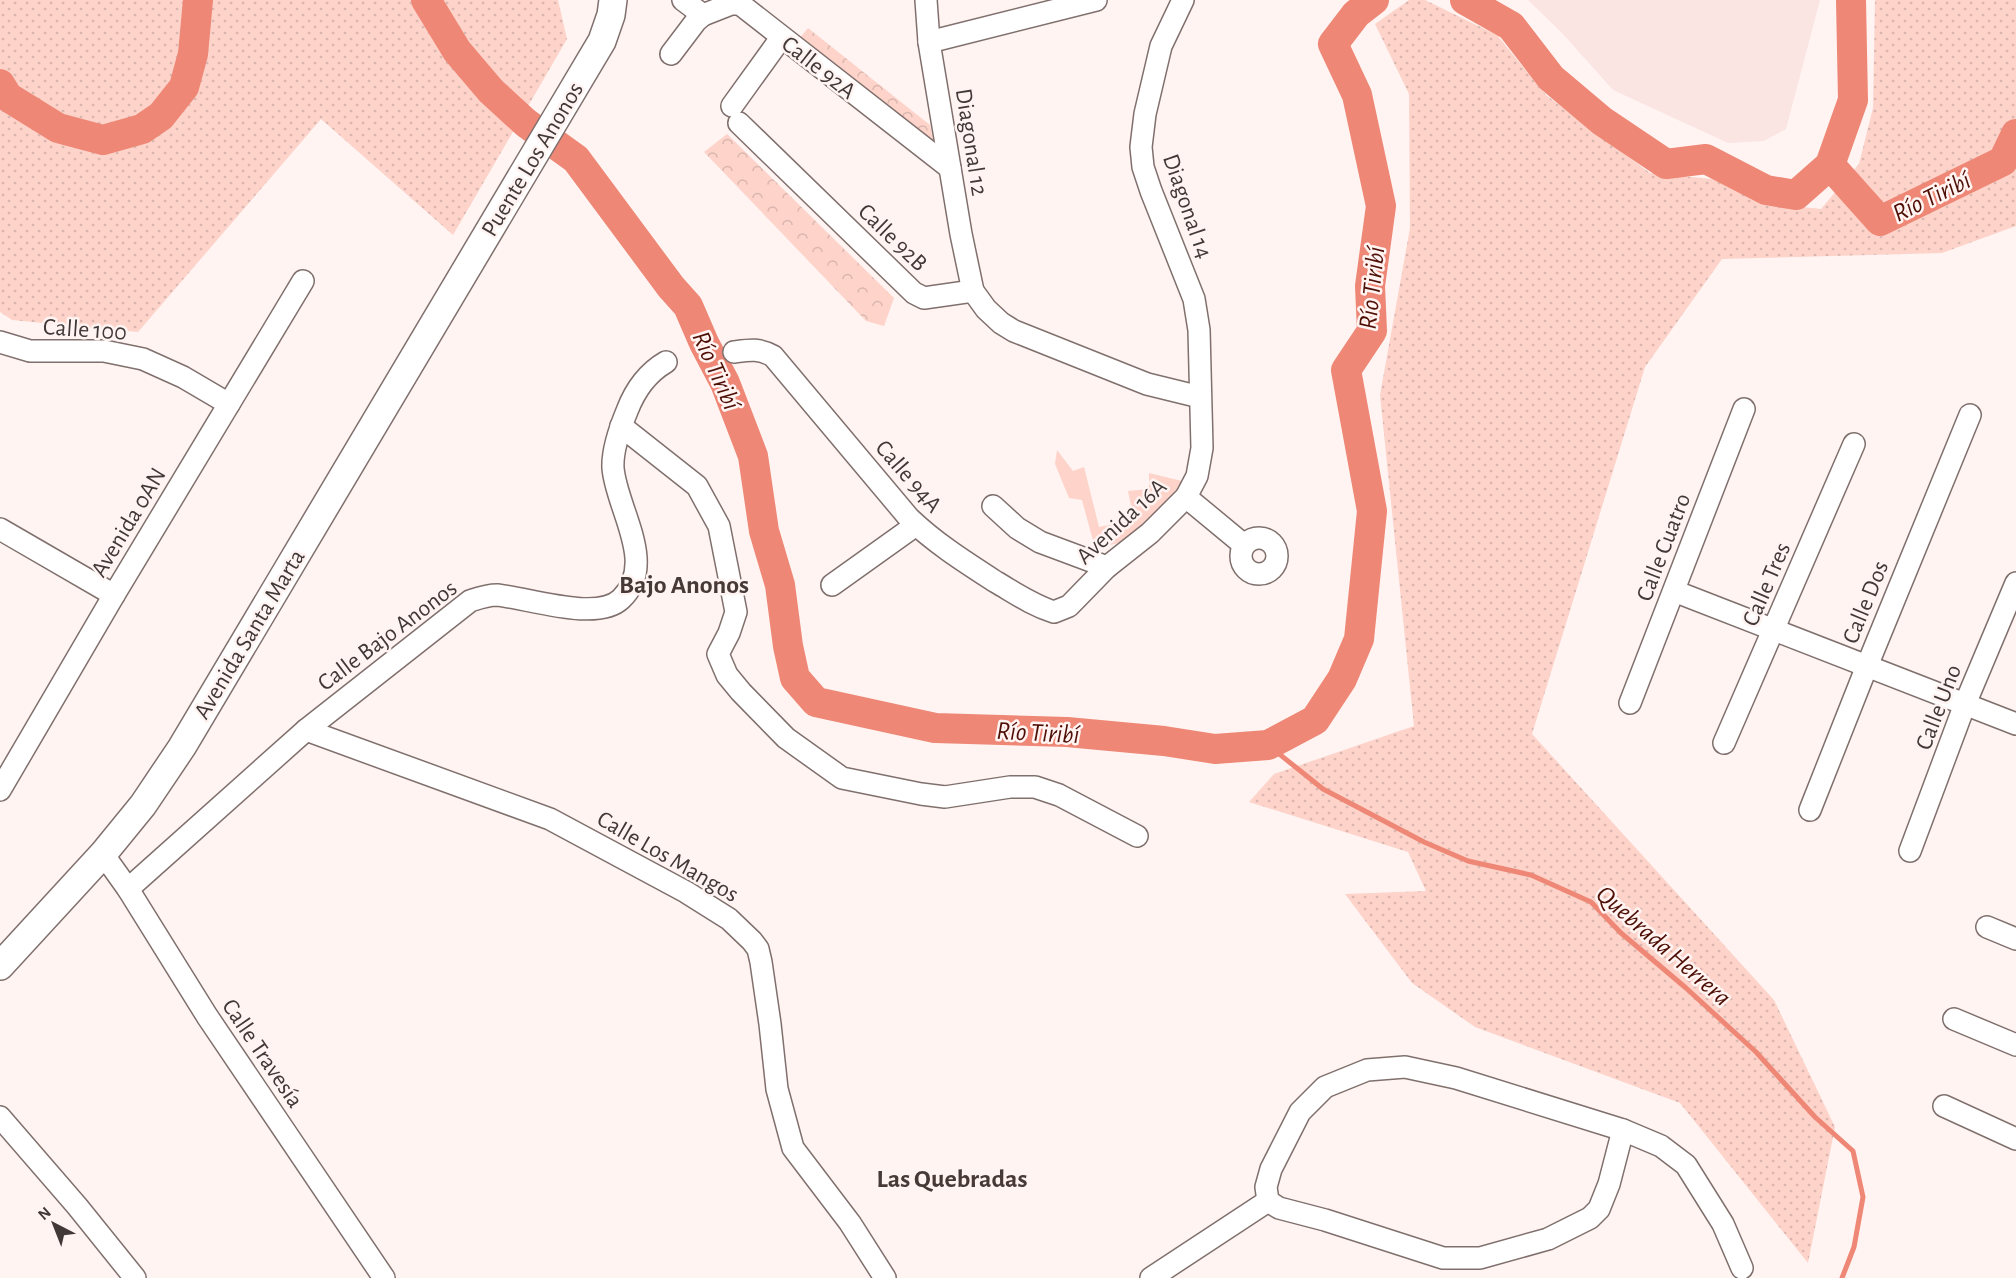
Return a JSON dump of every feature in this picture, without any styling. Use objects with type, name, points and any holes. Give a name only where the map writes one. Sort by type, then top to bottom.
[{"type":"main road","name":"Puente Los Anonos","points":[[463,277],[602,41],[611,15],[613,0]]},
{"type":"main road","name":"Avenida Santa Marta","points":[[0,966],[103,854],[143,806],[182,747],[463,277]]},
{"type":"street","points":[[671,54],[703,15],[683,0]]},
{"type":"street","name":"Diagonal 12","points":[[926,0],[929,42],[961,234],[973,291]]},
{"type":"street","points":[[929,42],[1096,0]]},
{"type":"street","name":"Diagonal 14","points":[[1183,0],[1161,46],[1145,114],[1141,147],[1143,167],[1150,191],[1194,299],[1199,330],[1200,397]]},
{"type":"street","name":"Calle 92A","points":[[703,15],[731,4],[740,4],[950,168]]},
{"type":"street","name":"Calle 92B","points":[[781,38],[735,114],[914,293],[924,298],[973,291]]},
{"type":"street","name":"Avenida 0AN","points":[[0,790],[303,281]]},
{"type":"street","points":[[973,291],[986,309],[1014,331],[1147,384],[1200,397]]},
{"type":"street","name":"Calle 100","points":[[0,342],[30,351],[104,351],[144,359],[183,377],[229,404]]},
{"type":"street","name":"Calle 94A","points":[[734,352],[755,349],[764,351],[773,357],[916,525],[929,537],[1036,607],[1054,612],[1069,606]]},
{"type":"street","name":"Calle Bajo Anonos","points":[[128,889],[306,730],[470,601],[495,595],[591,610],[612,606],[622,598],[635,576],[637,564],[613,469],[613,458],[621,426],[630,403],[645,377],[666,362]]},
{"type":"street","name":"Avenida 16A","points":[[1069,606],[1107,567],[1150,533],[1186,497],[1197,476],[1202,448],[1200,397]]},
{"type":"street","name":"Calle Cuatro","points":[[1630,703],[1744,409]]},
{"type":"street","name":"Calle Dos","points":[[1810,810],[1970,415]]},
{"type":"street","points":[[621,426],[697,486],[719,526],[736,612],[729,633],[718,654],[727,675],[786,738],[842,778],[945,797],[1010,787],[1035,787],[1059,795],[1137,836]]},
{"type":"street","name":"Calle Tres","points":[[1724,743],[1854,444]]},
{"type":"street","points":[[1186,497],[1244,545]]},
{"type":"street","points":[[993,506],[1017,528],[1040,542],[1107,567]]},
{"type":"street","points":[[832,585],[916,525]]},
{"type":"street","points":[[0,529],[114,595]]},
{"type":"street","name":"Calle Uno","points":[[1910,851],[1965,704],[2016,583]]},
{"type":"street","points":[[1674,591],[2016,724]]},
{"type":"street","name":"Calle Los Mangos","points":[[306,730],[550,819],[686,892],[737,926],[752,941],[761,962],[771,1024],[777,1089],[793,1148],[844,1214],[885,1278]]},
{"type":"street","name":"Calle Travesía","points":[[103,854],[128,889],[207,1016],[384,1278]]},
{"type":"street","points":[[1987,927],[2016,939]]},
{"type":"street","points":[[1954,1019],[2016,1045]]},
{"type":"street","points":[[1623,1130],[1609,1184],[1599,1209],[1590,1218],[1548,1239],[1480,1258],[1443,1258],[1325,1220],[1279,1208],[1268,1201],[1266,1187],[1272,1168],[1300,1112],[1325,1086],[1367,1071],[1405,1067],[1456,1078],[1623,1130],[1661,1146],[1686,1165],[1724,1224],[1742,1268]]},
{"type":"street","points":[[1944,1106],[2016,1139]]},
{"type":"street","points":[[0,1117],[77,1206],[135,1278]]},
{"type":"street","points":[[1151,1278],[1268,1201]]},
{"type":"shaded area","points":[[1528,0],[1820,0],[1786,129],[1764,141],[1728,143],[1613,90],[1562,33]]},
{"type":"green space","points":[[0,0],[558,0],[567,39],[453,235],[321,119],[138,332],[12,320],[0,312]]},
{"type":"green space","points":[[1409,0],[1425,0],[1497,35],[1546,95],[1650,173],[1712,179],[1772,204],[1821,209],[1859,164],[1873,108],[1875,0],[2016,0],[2016,226],[1942,253],[1722,259],[1645,367],[1532,734],[1774,1000],[1835,1127],[1808,1263],[1680,1103],[1475,1027],[1412,983],[1345,894],[1426,891],[1408,852],[1249,802],[1274,774],[1414,726],[1380,395],[1410,228],[1409,94],[1375,24]]},
{"type":"green space","points":[[808,28],[930,125],[934,145],[799,39]]},
{"type":"green space","points":[[727,134],[894,298],[884,326],[866,321],[704,152]]},
{"type":"green space","points":[[1057,450],[1073,471],[1084,467],[1099,527],[1134,520],[1128,491],[1149,489],[1149,473],[1182,481],[1156,516],[1136,534],[1111,545],[1095,548],[1082,500],[1069,498],[1055,464]]},
{"type":"waterway","name":"Río Tiribí","points":[[0,84],[8,97],[58,128],[103,140],[142,129],[161,116],[184,87],[193,54],[198,0]]},
{"type":"waterway","name":"Río Tiribí","points":[[426,0],[457,51],[491,91],[526,123],[576,159],[671,287],[688,306],[725,383],[753,456],[764,531],[780,585],[788,646],[795,678],[816,702],[935,728],[1067,732],[1164,741],[1215,749],[1268,745],[1315,720],[1342,679],[1359,639],[1372,511],[1346,370],[1372,331],[1370,286],[1381,206],[1357,95],[1333,44],[1356,14],[1374,0]]},
{"type":"waterway","name":"Río Tiribí","points":[[1465,0],[1511,26],[1551,78],[1602,121],[1666,164],[1706,159],[1766,190],[1796,195],[1830,165],[1853,100],[1851,0]]},
{"type":"waterway","name":"Río Tiribí","points":[[1830,165],[1880,221],[2003,161],[2016,134]]},
{"type":"waterway","name":"Quebrada Herrera","points":[[1268,745],[1323,789],[1424,842],[1468,861],[1531,875],[1591,902],[1621,933],[1756,1052],[1815,1117],[1853,1151],[1863,1197],[1854,1247],[1842,1278]]},
{"type":"district","name":"Bajo Anonos","points":[[684,584]]},
{"type":"district","name":"Las Quebradas","points":[[952,1178]]}]
